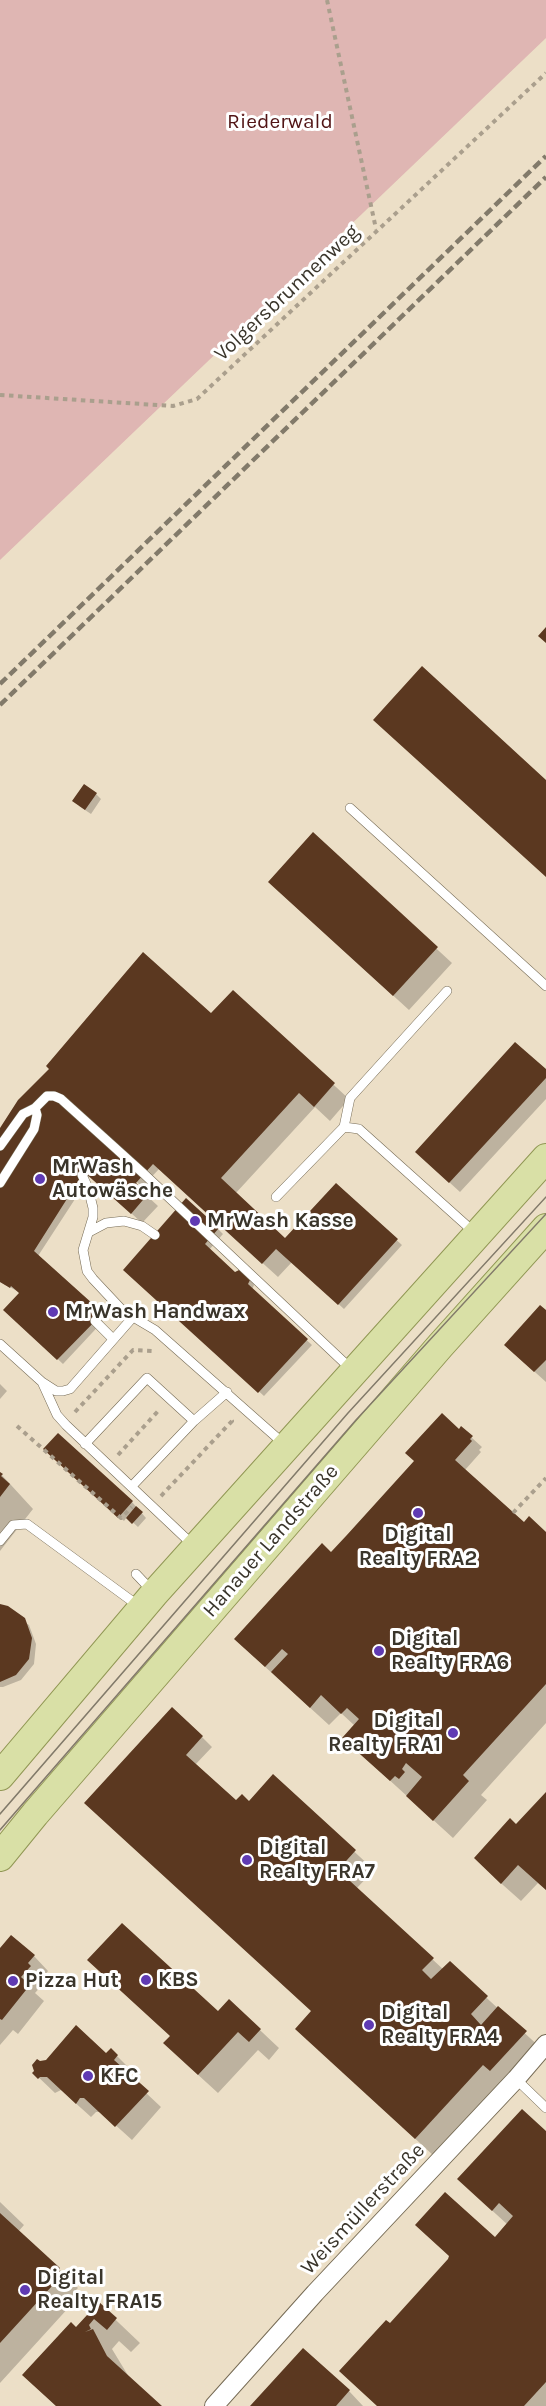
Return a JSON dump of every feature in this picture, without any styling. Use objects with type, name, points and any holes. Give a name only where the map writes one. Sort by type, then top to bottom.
[{"type":"main road","points":[[0,1776],[144,1592],[196,1548],[546,1158]]},
{"type":"main road","name":"Hanauer Landstraße","points":[[0,1857],[440,1346],[546,1228]]},
{"type":"street","name":"Weismüllerstraße","points":[[214,2406],[315,2293],[516,2079],[546,2044]]},
{"type":"lane","points":[[350,808],[546,986]]},
{"type":"lane","points":[[276,1197],[344,1127],[350,1098],[447,991]]},
{"type":"lane","points":[[0,1146],[17,1120],[47,1096],[61,1099],[353,1371]]},
{"type":"lane","points":[[0,1183],[34,1130],[37,1115],[35,1107]]},
{"type":"lane","points":[[344,1127],[359,1129],[477,1234]]},
{"type":"lane","points":[[82,1175],[93,1208],[83,1250],[87,1271],[116,1303],[133,1317],[155,1330],[286,1446]]},
{"type":"lane","points":[[89,1232],[106,1223],[124,1221],[142,1226],[155,1235]]},
{"type":"lane","points":[[0,1344],[42,1382],[56,1391],[70,1389],[133,1317]]},
{"type":"lane","points":[[95,1321],[113,1339]]},
{"type":"lane","points":[[85,1444],[147,1378],[194,1420]]},
{"type":"lane","points":[[42,1382],[57,1415],[196,1548]]},
{"type":"lane","points":[[132,1486],[194,1420],[227,1392]]},
{"type":"lane","points":[[0,1541],[13,1525],[27,1524],[144,1592]]},
{"type":"lane","points":[[516,2079],[546,2108]]},
{"type":"path","name":"Volgersbrunnenweg","points":[[0,395],[173,406],[197,399],[376,230],[327,0]]},
{"type":"path","points":[[376,230],[546,73]]},
{"type":"path","points":[[117,1456],[162,1408]]},
{"type":"path","points":[[154,1494],[159,1498],[232,1421],[225,1415]]},
{"type":"path","points":[[17,1426],[121,1518],[135,1504]]},
{"type":"path","points":[[513,1513],[546,1478]]},
{"type":"green space","name":"Riederwald","points":[[0,0],[546,0],[546,38],[0,560]]},
{"type":"building","points":[[546,627],[546,643],[538,636]]},
{"type":"building","points":[[422,666],[546,780],[546,877],[373,720]]},
{"type":"building","points":[[84,784],[97,793],[85,810],[72,801]]},
{"type":"building","points":[[313,832],[438,947],[393,996],[268,882]]},
{"type":"building","points":[[143,952],[211,1013],[233,990],[335,1083],[314,1107],[299,1093],[221,1178],[285,1238],[336,1183],[398,1239],[338,1305],[276,1249],[262,1264],[153,1164],[136,1183],[148,1194],[131,1214],[84,1172],[34,1251],[103,1313],[57,1360],[3,1310],[19,1293],[11,1286],[10,1288],[0,1282],[0,1128],[18,1100],[49,1069],[46,1066]]},
{"type":"building","points":[[515,1042],[546,1069],[546,1078],[449,1183],[415,1152]]},
{"type":"building","points":[[186,1198],[219,1228],[205,1244],[235,1272],[241,1269],[250,1280],[248,1284],[308,1339],[258,1393],[123,1270]]},
{"type":"building","points":[[540,1305],[546,1310],[546,1360],[534,1372],[504,1345]]},
{"type":"building","points":[[442,1413],[459,1429],[461,1426],[473,1436],[470,1439],[472,1441],[455,1460],[524,1522],[529,1516],[546,1532],[546,1684],[463,1775],[469,1781],[433,1821],[406,1796],[422,1777],[406,1763],[402,1769],[405,1772],[399,1779],[395,1776],[390,1781],[342,1738],[359,1719],[347,1708],[341,1714],[321,1695],[310,1708],[271,1672],[288,1654],[282,1649],[265,1667],[234,1639],[322,1543],[331,1552],[346,1536],[414,1461],[405,1453]]},
{"type":"building","points":[[58,1433],[133,1501],[118,1518],[43,1449]]},
{"type":"building","points":[[0,1472],[10,1484],[0,1497]]},
{"type":"building","points":[[136,1506],[143,1512],[132,1524],[126,1518]]},
{"type":"building","points":[[0,1604],[8,1606],[25,1618],[32,1638],[29,1659],[16,1675],[0,1682]]},
{"type":"building","points":[[172,1707],[203,1736],[186,1755],[236,1800],[242,1794],[249,1801],[273,1774],[356,1850],[338,1870],[434,1958],[422,1970],[431,1979],[450,1961],[488,1996],[471,2014],[481,2025],[498,2006],[527,2031],[490,2071],[483,2065],[415,2139],[295,2029],[311,2011],[84,1803]]},
{"type":"building","points":[[546,1792],[546,1890],[518,1865],[501,1884],[474,1858],[510,1818],[516,1824]]},
{"type":"building","name":"KBS","points":[[122,1923],[218,2011],[229,1999],[261,2029],[249,2042],[238,2032],[198,2075],[163,2043],[170,2036],[87,1960]]},
{"type":"building","name":"Pizza Hut","points":[[11,1935],[35,1955],[28,1963],[31,1966],[21,1977],[30,1985],[2,2020],[0,2019],[0,1948]]},
{"type":"building","name":"KFC","points":[[76,2025],[106,2053],[111,2048],[118,2055],[114,2060],[149,2091],[115,2127],[84,2098],[80,2098],[76,2104],[47,2077],[38,2079],[32,2073],[34,2071],[32,2065],[37,2059],[46,2060]]},
{"type":"building","points":[[522,2109],[546,2131],[546,2382],[524,2406],[377,2406],[339,2371],[386,2320],[390,2323],[448,2259],[449,2256],[415,2225],[445,2192],[495,2237],[513,2216],[499,2203],[492,2211],[457,2179]]},
{"type":"building","name":"Digital Realty FRA15","points":[[0,2213],[60,2268],[58,2270],[63,2274],[0,2343]]},
{"type":"building","points":[[99,2302],[117,2318],[107,2330],[94,2319],[89,2325],[91,2329],[85,2332],[93,2329],[107,2356],[162,2406],[56,2406],[22,2375],[71,2322],[76,2327]]},
{"type":"building","points":[[303,2348],[350,2390],[336,2406],[250,2406]]},
{"type":"tram line","points":[[0,1814],[348,1413],[546,1197]]},
{"type":"tram line","points":[[0,1830],[356,1420],[546,1214]]},
{"type":"railway","points":[[0,684],[546,156]]},
{"type":"railway","points":[[0,705],[546,177]]},
{"type":"place","name":"MrWash Autowäsche","points":[[40,1179]]},
{"type":"place","name":"MrWash Kasse","points":[[195,1221]]},
{"type":"place","name":"MrWash Handwax","points":[[53,1312]]},
{"type":"place","name":"Digital Realty FRA2","points":[[418,1513]]},
{"type":"place","name":"Digital Realty FRA6","points":[[379,1651]]},
{"type":"place","name":"Digital Realty FRA1","points":[[453,1733]]},
{"type":"place","name":"Digital Realty FRA7","points":[[247,1860]]},
{"type":"place","name":"KBS","points":[[146,1980]]},
{"type":"place","name":"Pizza Hut","points":[[13,1981]]},
{"type":"place","name":"Digital Realty FRA4","points":[[369,2025]]},
{"type":"place","name":"KFC","points":[[88,2076]]},
{"type":"place","name":"Digital Realty FRA15","points":[[25,2290]]}]
